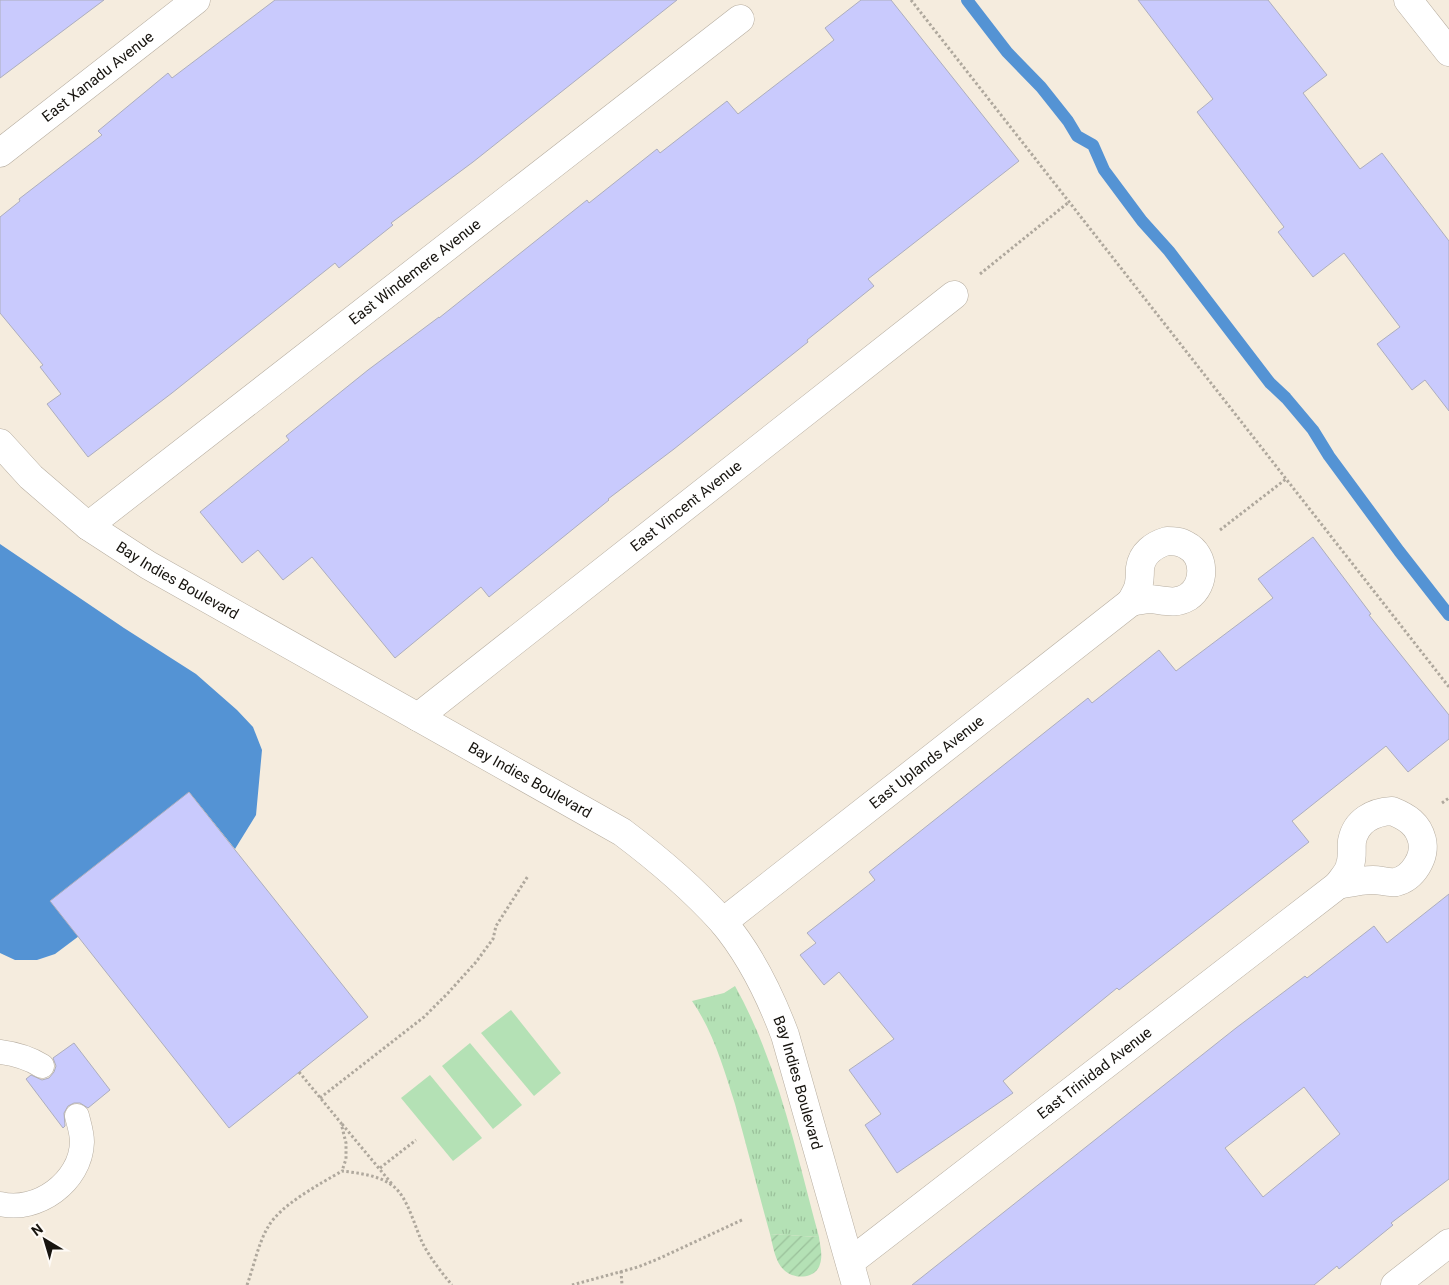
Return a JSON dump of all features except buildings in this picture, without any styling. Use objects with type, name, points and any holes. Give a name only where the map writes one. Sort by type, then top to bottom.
[{"type":"street","name":"East Xanadu Avenue","points":[[0,153],[196,0]]},
{"type":"street","points":[[1408,0],[1449,52]]},
{"type":"street","name":"East Windemere Avenue","points":[[88,526],[740,19]]},
{"type":"street","name":"East Vincent Avenue","points":[[418,717],[954,295]]},
{"type":"street","name":"Bay Indies Boulevard","points":[[0,443],[31,477],[88,526],[157,570],[622,832],[654,856],[682,881],[723,922],[762,982],[775,1007],[786,1035],[853,1274]]},
{"type":"street","points":[[1167,541],[1186,544],[1194,550],[1200,560],[1202,570],[1196,590],[1188,597],[1178,601],[1167,602],[1149,599],[1131,602],[1138,587],[1140,566],[1144,556],[1150,549],[1167,541]]},
{"type":"street","name":"East Uplands Avenue","points":[[723,922],[1131,602]]},
{"type":"street","name":"East Trinidad Avenue","points":[[853,1274],[1338,885]]},
{"type":"street","points":[[1395,1285],[1449,1243]]},
{"type":"lane","points":[[0,1052],[16,1054],[42,1066]]},
{"type":"lane","points":[[0,1204],[13,1207],[41,1201],[55,1192],[68,1178],[77,1162],[82,1143],[77,1116]]},
{"type":"path","points":[[911,0],[1449,687]]},
{"type":"path","points":[[954,295],[1069,202]]},
{"type":"path","points":[[1194,550],[1286,479]]},
{"type":"path","points":[[320,1098],[424,1017],[448,993],[476,962],[493,939],[496,926],[528,876]]},
{"type":"path","points":[[299,1072],[394,1186],[409,1210],[423,1243],[437,1266],[452,1285]]},
{"type":"path","points":[[247,1285],[269,1224],[278,1214],[303,1195],[342,1171],[346,1159],[346,1143],[341,1123]]},
{"type":"path","points":[[380,1168],[416,1140]]},
{"type":"path","points":[[342,1171],[378,1178],[394,1186]]},
{"type":"path","points":[[572,1285],[676,1252],[744,1219]]},
{"type":"path","points":[[621,1271],[622,1285]]},
{"type":"green space","points":[[735,986],[750,1015],[774,1077],[794,1141],[819,1237],[770,1234],[727,1077],[712,1038],[692,1001],[724,993]]},
{"type":"green space","points":[[511,1010],[561,1073],[534,1096],[481,1033]]},
{"type":"green space","points":[[470,1043],[522,1105],[493,1129],[442,1066]]},
{"type":"green space","points":[[430,1075],[482,1138],[453,1161],[401,1098]]},
{"type":"green space","points":[[770,1234],[819,1237],[821,1257],[818,1269],[814,1273],[804,1276],[788,1273],[778,1263]]},
{"type":"water","points":[[0,544],[196,674],[237,710],[253,727],[262,750],[256,815],[235,849],[189,792],[79,936],[55,954],[37,960],[15,960],[0,953]]},
{"type":"waterway","points":[[967,0],[1007,52],[1041,87],[1068,121],[1077,136],[1093,145],[1104,170],[1142,221],[1169,251],[1270,383],[1286,398],[1313,430],[1329,456],[1449,615]]}]
